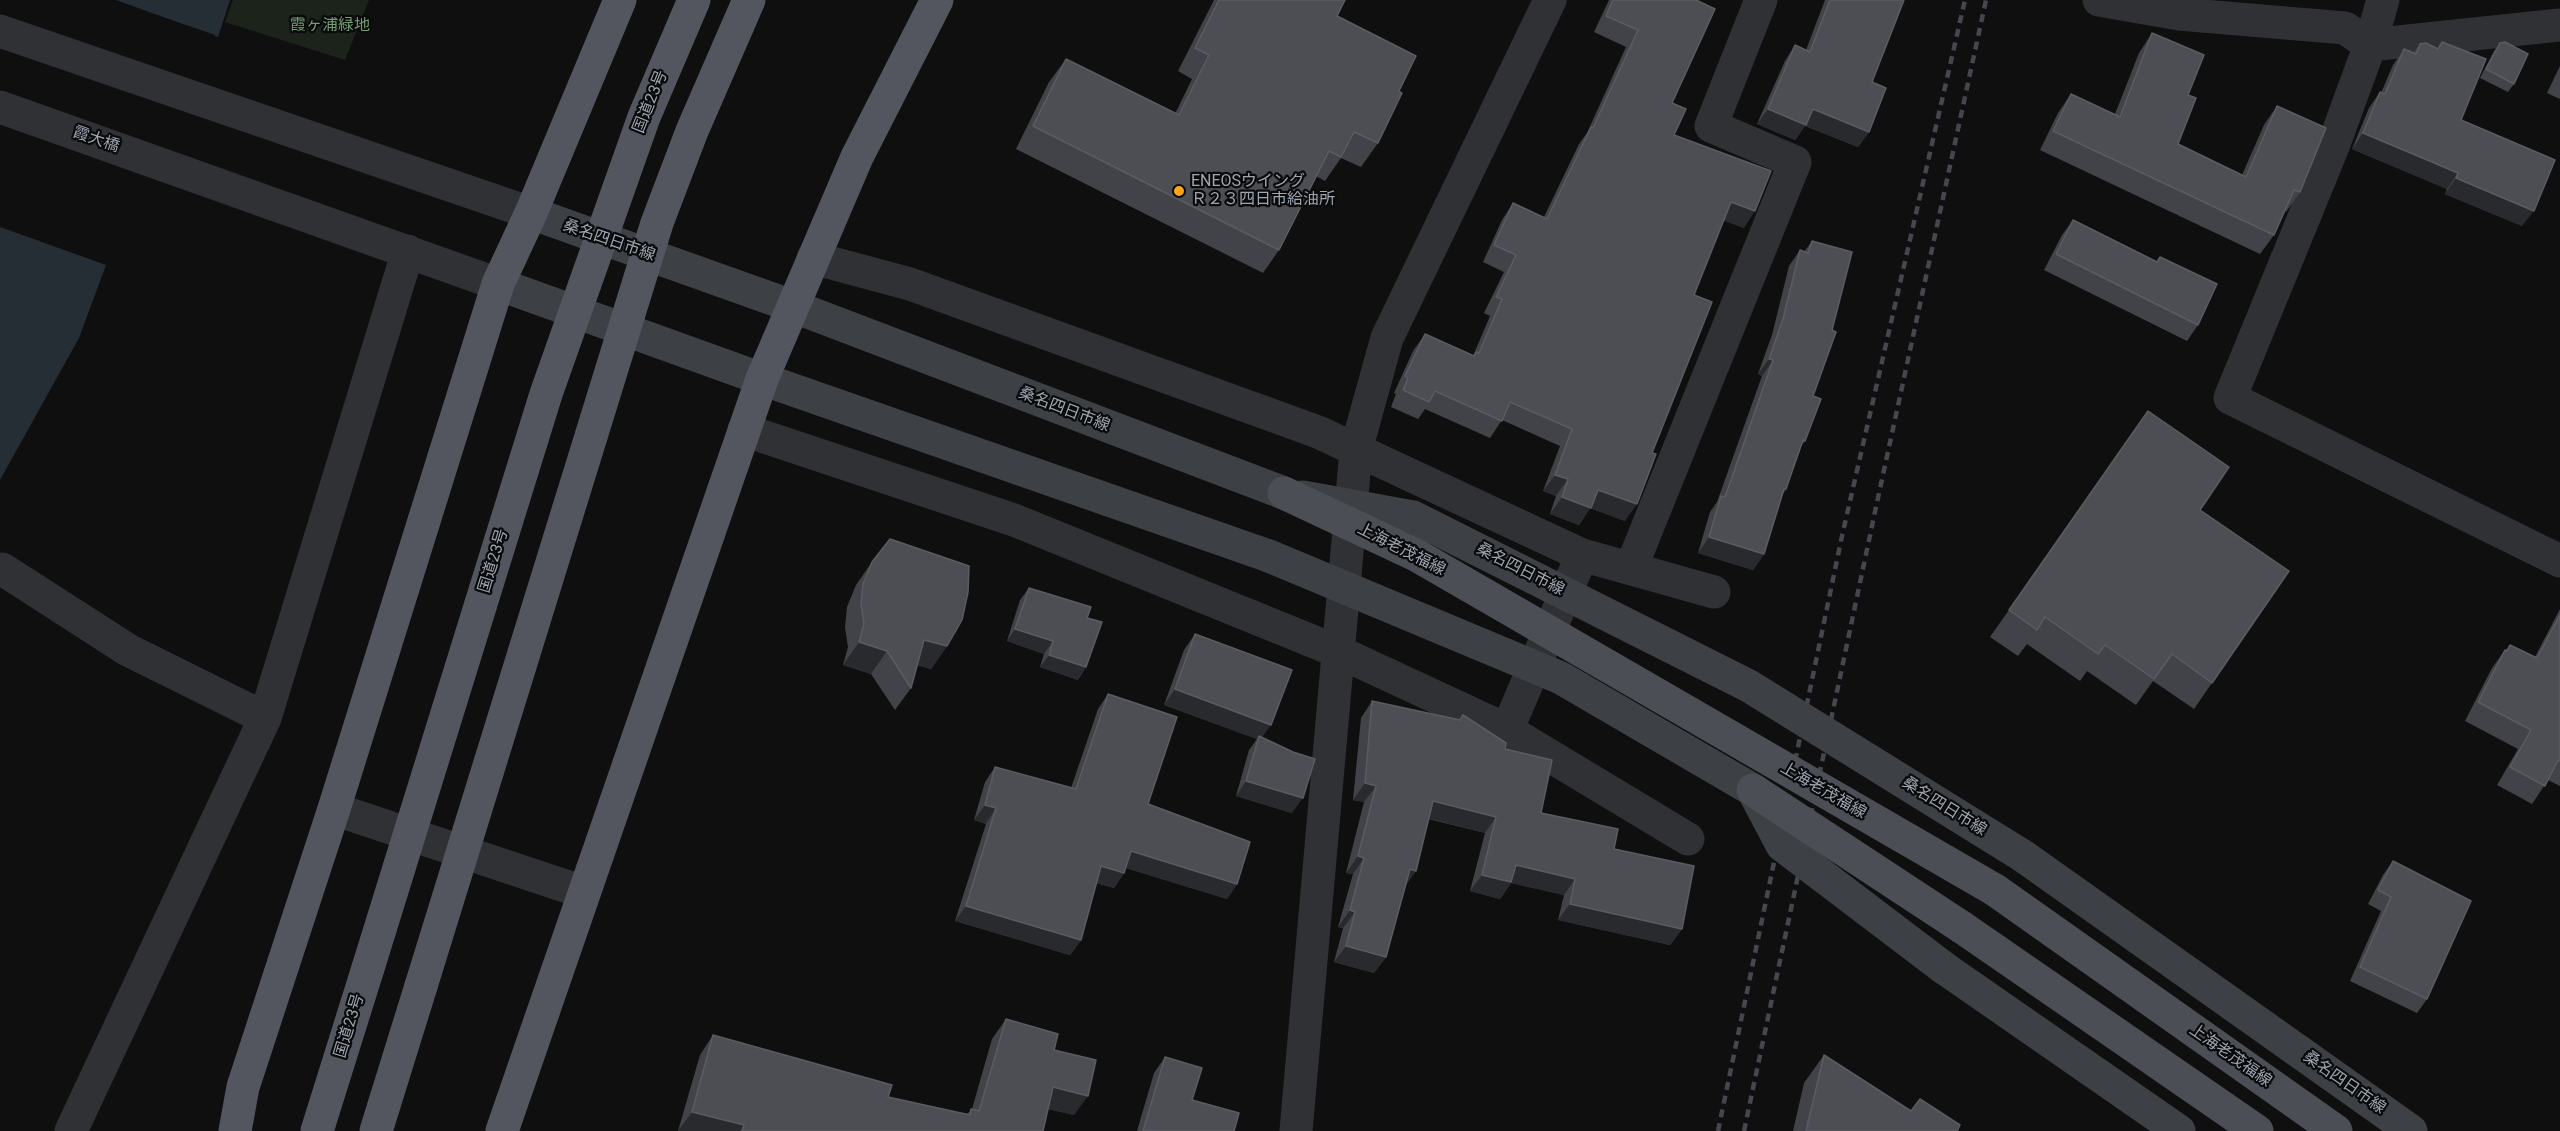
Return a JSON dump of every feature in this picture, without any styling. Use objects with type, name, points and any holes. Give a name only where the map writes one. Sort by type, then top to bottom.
[{"type":"highway","points":[[234,1131],[243,1087],[498,284],[531,213],[620,0]]},
{"type":"highway","name":"国道23号","points":[[317,1131],[546,394],[640,128],[694,0]]},
{"type":"highway","points":[[376,1131],[657,223],[697,121],[749,0]]},
{"type":"highway","points":[[502,1131],[583,891],[762,379],[857,158],[937,0]]},
{"type":"main road","name":"桑名四日市線","points":[[531,213],[792,306],[1284,493],[1413,517],[1749,686],[2023,856],[2411,1131]]},
{"type":"main road","points":[[498,284],[1269,556],[1561,678],[1753,790],[1963,928],[2257,1131]]},
{"type":"main road","name":"上海老茂福線","points":[[1284,493],[1416,555],[1995,890],[2336,1131]]},
{"type":"main road","points":[[1753,790],[1782,845],[1944,968],[2179,1131]]},
{"type":"street","points":[[1296,1131],[1356,450],[1387,338],[1550,0]]},
{"type":"street","points":[[1631,568],[1795,162],[1712,126],[1761,0]]},
{"type":"street","points":[[2099,0],[2179,14],[2345,28],[2375,25],[2560,25]]},
{"type":"street","points":[[2375,25],[2332,149],[2230,398],[2560,561]]},
{"type":"street","points":[[0,32],[531,213]]},
{"type":"street","name":"霞大橋","points":[[0,107],[498,284]]},
{"type":"street","points":[[71,1131],[265,718],[408,251]]},
{"type":"street","points":[[813,258],[909,284],[1318,432],[1582,555],[1714,592]]},
{"type":"street","points":[[744,430],[1014,520],[1339,652],[1507,730],[1688,839]]},
{"type":"street","points":[[1507,730],[1582,555]]},
{"type":"street","points":[[2,569],[128,650],[265,718]]},
{"type":"street","points":[[333,809],[583,891]]},
{"type":"green space","name":"霞ヶ浦緑地","points":[[233,0],[369,0],[345,60],[225,22]]},
{"type":"shaded area","points":[[116,0],[230,0],[218,37]]},
{"type":"shaded area","points":[[0,227],[106,265],[79,338],[0,480]]},
{"type":"pier","points":[[113,0],[215,35],[213,39],[115,3]]},
{"type":"building","points":[[1219,0],[1345,0],[1337,16],[1416,56],[1399,91],[1402,93],[1378,143],[1354,132],[1341,157],[1329,151],[1279,250],[1033,126],[1066,59],[1179,115],[1209,55],[1195,48]]},
{"type":"building","points":[[1613,0],[1696,0],[1715,9],[1672,103],[1686,109],[1674,135],[1771,171],[1755,211],[1731,202],[1694,295],[1712,302],[1652,453],[1656,454],[1637,504],[1598,490],[1591,508],[1562,497],[1568,479],[1555,475],[1572,429],[1510,402],[1502,421],[1435,391],[1429,402],[1403,390],[1408,378],[1405,376],[1425,334],[1474,356],[1476,352],[1479,353],[1502,299],[1496,297],[1516,255],[1494,245],[1513,203],[1547,219],[1591,127],[1593,128],[1638,30],[1606,16]]},
{"type":"building","points":[[1830,0],[1904,0],[1872,82],[1886,88],[1869,132],[1813,109],[1806,125],[1768,109],[1795,45],[1810,52]]},
{"type":"building","points":[[2152,33],[2204,55],[2188,95],[2196,98],[2178,144],[2246,177],[2277,106],[2326,128],[2300,192],[2294,190],[2274,235],[2053,131],[2071,94],[2120,117]]},
{"type":"building","points":[[2442,42],[2486,59],[2461,120],[2555,160],[2534,211],[2456,178],[2458,173],[2363,133],[2380,92],[2385,94],[2404,49],[2416,54],[2420,44],[2426,43],[2438,49]]},
{"type":"building","points":[[2505,42],[2528,54],[2514,84],[2486,69],[2500,43]]},
{"type":"building","points":[[2073,220],[2157,262],[2160,257],[2217,284],[2198,325],[2056,254]]},
{"type":"building","points":[[1812,241],[1852,252],[1832,330],[1836,332],[1813,396],[1821,399],[1805,441],[1803,440],[1786,489],[1784,489],[1764,554],[1709,537],[1721,496],[1725,497],[1773,360],[1769,359],[1783,319],[1800,250],[1808,253]]},
{"type":"building","points":[[2148,411],[2229,467],[2200,510],[2289,571],[2212,683],[2172,654],[2154,679],[2105,645],[2098,654],[2045,617],[2037,630],[2009,610]]},
{"type":"building","points":[[890,539],[969,566],[968,592],[962,620],[947,646],[924,640],[911,688],[887,651],[859,642],[864,624],[861,604],[863,584],[872,562]]},
{"type":"building","points":[[1029,588],[1091,607],[1087,618],[1102,622],[1086,667],[1049,655],[1053,641],[1015,629]]},
{"type":"building","points":[[2560,615],[2560,761],[2558,760],[2545,786],[2510,767],[2531,730],[2478,702],[2505,650],[2507,651],[2510,645],[2537,658]]},
{"type":"building","points":[[1195,634],[1292,670],[1271,725],[1175,689]]},
{"type":"building","points":[[1108,694],[1177,717],[1148,804],[1250,842],[1237,884],[1131,851],[1124,873],[1101,866],[1081,940],[966,906],[996,808],[985,805],[995,767],[1076,789]]},
{"type":"building","points":[[1372,701],[1460,720],[1463,715],[1506,743],[1505,749],[1552,760],[1541,813],[1618,829],[1614,849],[1694,866],[1682,929],[1570,904],[1575,879],[1516,865],[1511,882],[1482,875],[1496,817],[1433,801],[1416,871],[1410,869],[1386,957],[1346,946],[1355,912],[1350,910],[1364,858],[1358,856],[1376,786],[1365,783]]},
{"type":"building","points":[[1259,736],[1293,752],[1315,759],[1303,798],[1246,781]]},
{"type":"building","points":[[2393,861],[2471,901],[2427,999],[2360,967],[2391,897],[2378,890]]},
{"type":"building","points":[[1006,1019],[1058,1034],[1054,1050],[1096,1060],[1088,1096],[1053,1087],[1043,1131],[742,1131],[744,1125],[692,1112],[713,1035],[892,1085],[888,1097],[970,1115],[971,1109],[979,1111]]},
{"type":"building","points":[[1824,1055],[1911,1111],[1920,1099],[1960,1125],[1957,1131],[1806,1131]]},
{"type":"building","points":[[1165,1057],[1202,1068],[1192,1100],[1239,1113],[1234,1131],[1143,1131]]},
{"type":"railway","points":[[1718,1131],[1842,536],[1965,0]]},
{"type":"railway","points":[[1744,1131],[1986,0]]},
{"type":"place","name":"ENEOSウイング Ｒ２３四日市給油所","points":[[1179,191]]}]
